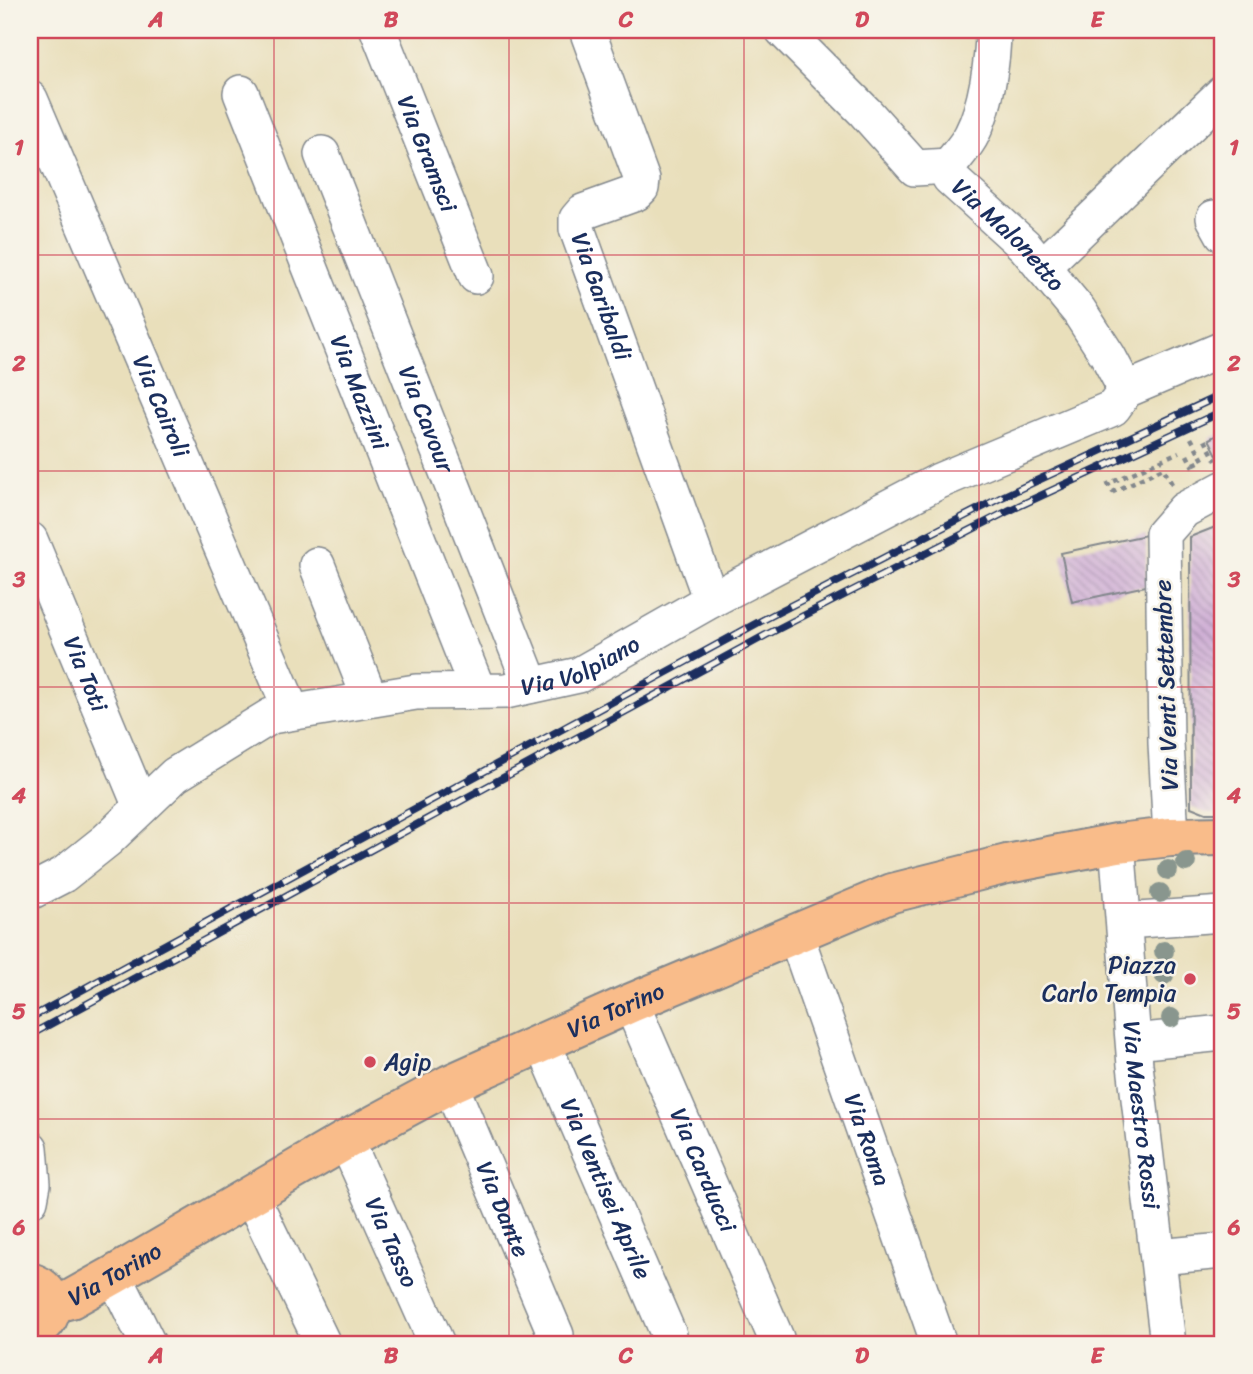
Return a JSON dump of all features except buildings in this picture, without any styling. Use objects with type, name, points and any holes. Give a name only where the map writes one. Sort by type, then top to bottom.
[{"type":"main road","name":"Via Torino","points":[[37,1306],[71,1299],[346,1140],[450,1084],[542,1041],[892,894],[1007,864],[1117,843],[1171,837],[1223,836]]},
{"type":"street","name":"Via Gramsci","points":[[378,30],[476,276]]},
{"type":"street","name":"Via Garibaldi","points":[[587,30],[642,180],[641,188],[636,193],[583,212],[577,219],[577,229],[711,600]]},
{"type":"street","points":[[783,30],[865,112],[915,168],[949,166]]},
{"type":"street","name":"Via Malonetto","points":[[993,30],[993,45],[979,112],[972,134],[949,166],[950,178],[1025,246],[1079,311],[1126,390]]},
{"type":"street","name":"Via Mazzini","points":[[241,93],[478,691]]},
{"type":"street","points":[[1042,267],[1223,93]]},
{"type":"street","name":"Via Cairoli","points":[[30,99],[292,712]]},
{"type":"street","name":"Via Cavour","points":[[322,154],[531,685]]},
{"type":"street","name":"Via Volpiano","points":[[30,892],[64,875],[107,840],[175,775],[271,716],[416,692],[506,691],[579,675],[711,600],[939,481],[1113,408],[1126,390],[1223,349]]},
{"type":"street","name":"Via Venti Settembre","points":[[1171,837],[1166,743],[1163,534],[1214,478]]},
{"type":"street","name":"Via Toti","points":[[30,540],[141,807]]},
{"type":"street","points":[[317,565],[370,699]]},
{"type":"street","name":"Via Maestro Rossi","points":[[1117,843],[1134,1042],[1168,1344]]},
{"type":"street","points":[[1125,921],[1223,914]]},
{"type":"street","name":"Via Roma","points":[[795,933],[939,1344]]},
{"type":"street","name":"Via Carducci","points":[[631,1003],[776,1338]]},
{"type":"street","points":[[1134,1042],[1223,1032]]},
{"type":"street","name":"Via Ventisei Aprile","points":[[542,1041],[669,1335]]},
{"type":"street","name":"Via Dante","points":[[450,1084],[556,1335]]},
{"type":"street","name":"Via Tasso","points":[[346,1140],[437,1344]]},
{"type":"street","points":[[30,1148],[33,1184],[30,1200]]},
{"type":"street","points":[[251,1195],[323,1344]]},
{"type":"street","points":[[1158,1257],[1223,1251]]},
{"type":"street","points":[[114,1275],[148,1344]]},
{"type":"path","points":[[1191,438],[1203,460],[1192,465]]},
{"type":"path","points":[[1205,440],[1214,478]]},
{"type":"path","points":[[1177,494],[1163,468],[1113,492],[1108,484],[1179,452]]},
{"type":"path","points":[[1187,455],[1192,465],[1214,478]]},
{"type":"railway","points":[[30,1018],[759,622],[1002,497],[1223,394]]},
{"type":"railway","points":[[30,1035],[766,635],[1008,511],[1223,411]]},
{"type":"place","name":"Piazza Carlo Tempia","points":[[1190,979]]},
{"type":"place","name":"Agip","points":[[370,1062]]}]
